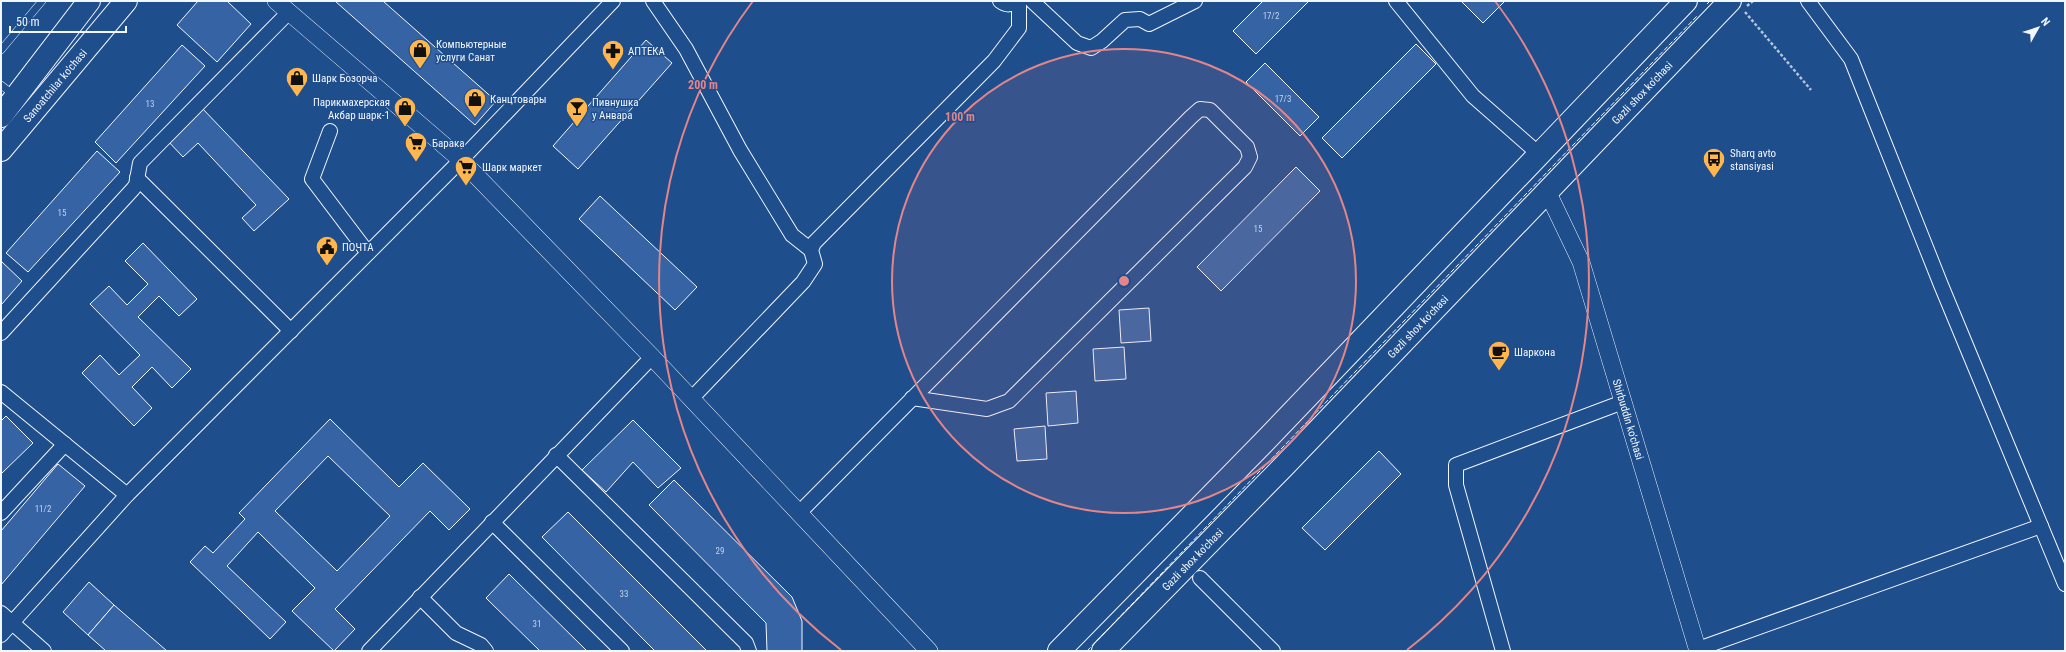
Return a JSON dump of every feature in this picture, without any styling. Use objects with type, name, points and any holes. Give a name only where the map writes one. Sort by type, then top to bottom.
[{"type":"main road","name":"Sanoatchilar ko'chasi","points":[[1,116],[9,91],[89,1]]},
{"type":"main road","points":[[1059,651],[1263,443],[1686,1]]},
{"type":"main road","name":"Sanoatchilar ko'chasi","points":[[1,150],[126,2]]},
{"type":"main road","name":"Gazli shox ko'chasi","points":[[1103,651],[1290,460],[1546,191],[1737,5]]},
{"type":"street","points":[[276,1],[461,160],[652,357],[928,651]]},
{"type":"street","points":[[1,635],[127,495],[461,160],[613,1]]},
{"type":"street","points":[[653,1],[686,49],[740,150],[792,235],[811,250],[815,264],[803,282],[691,399]]},
{"type":"street","points":[[811,250],[814,243],[994,61],[1020,28],[1019,1],[1012,5],[1005,4],[1000,1]]},
{"type":"street","points":[[1032,1],[1077,43],[1091,48],[1102,41],[1125,20],[1140,19],[1149,24],[1195,1]]},
{"type":"street","points":[[1396,1],[1473,96],[1539,154]]},
{"type":"street","points":[[1808,1],[1851,59],[1940,285],[2065,584]]},
{"type":"street","points":[[1,333],[133,189],[136,185],[140,163],[290,12]]},
{"type":"street","points":[[799,513],[912,398],[1200,109],[1210,110],[1247,147],[1250,157],[1244,167],[1009,401],[987,409],[912,398]]},
{"type":"street","points":[[330,131],[312,179],[368,253]]},
{"type":"street","points":[[137,178],[291,331]]},
{"type":"street","name":"Shirbuddin ko'chasi","points":[[1546,191],[1581,262],[1698,650]]},
{"type":"street","points":[[369,651],[556,455],[652,357]]},
{"type":"street","points":[[1,392],[127,495]]},
{"type":"street","points":[[1503,651],[1456,485],[1456,466],[1623,402]]},
{"type":"street","points":[[1,513],[65,444]]},
{"type":"street","points":[[556,455],[746,643],[749,651]]},
{"type":"street","points":[[492,522],[622,651]]},
{"type":"street","points":[[1698,650],[2040,526]]},
{"type":"street","points":[[1200,578],[1273,651]]},
{"type":"street","points":[[420,597],[456,633],[480,645],[486,651]]},
{"type":"street","points":[[1,613],[44,651]]},
{"type":"lane","points":[[1,50],[42,1]]},
{"type":"path","points":[[1737,5],[1811,90]]},
{"type":"building","points":[[198,1],[227,1],[251,24],[217,62],[177,25]]},
{"type":"building","points":[[335,1],[383,1],[496,101],[475,125]]},
{"type":"building","points":[[1263,1],[1309,1],[1256,54],[1233,31]]},
{"type":"building","points":[[1461,1],[1505,1],[1483,23]]},
{"type":"building","points":[[646,40],[672,63],[578,169],[553,146]]},
{"type":"building","points":[[1416,44],[1436,64],[1342,158],[1322,138]]},
{"type":"building","points":[[182,45],[205,66],[116,163],[95,142]]},
{"type":"building","points":[[1265,63],[1319,117],[1300,136],[1246,82]]},
{"type":"building","points":[[201,107],[289,199],[254,231],[242,218],[256,205],[198,143],[183,157],[166,139]]},
{"type":"building","points":[[97,151],[120,172],[28,272],[6,253]]},
{"type":"building","points":[[1296,167],[1320,191],[1221,291],[1197,267]]},
{"type":"building","points":[[600,196],[697,287],[675,310],[579,219]]},
{"type":"building","points":[[143,243],[197,299],[179,316],[159,296],[138,317],[191,369],[172,388],[152,367],[132,387],[152,408],[134,426],[82,373],[100,355],[119,375],[140,355],[90,304],[109,286],[127,305],[148,284],[125,261]]},
{"type":"building","points":[[1,261],[22,281],[1,305]]},
{"type":"building","points":[[1149,308],[1151,341],[1121,343],[1119,310]]},
{"type":"building","points":[[1124,347],[1126,379],[1095,381],[1093,349]]},
{"type":"building","points":[[1076,391],[1078,423],[1048,426],[1046,393]]},
{"type":"building","points":[[6,416],[33,443],[1,474],[1,421]]},
{"type":"building","points":[[330,419],[399,487],[423,463],[470,509],[449,530],[430,511],[335,609],[355,629],[334,651],[292,611],[315,588],[258,532],[227,566],[286,622],[270,639],[190,562],[205,546],[213,553],[245,519],[239,513]],"holes":[[[328,456],[390,516],[337,571],[275,511]]]},
{"type":"building","points":[[633,420],[681,468],[658,488],[633,462],[606,492],[582,470]]},
{"type":"building","points":[[1045,426],[1047,459],[1017,461],[1014,429]]},
{"type":"building","points":[[1379,451],[1401,474],[1325,550],[1302,528]]},
{"type":"building","points":[[58,464],[85,486],[1,585],[1,531]]},
{"type":"building","points":[[674,480],[792,597],[802,621],[802,651],[767,651],[766,623],[649,505]]},
{"type":"building","points":[[568,512],[707,651],[655,651],[542,537]]},
{"type":"building","points":[[509,574],[587,651],[540,651],[486,598]]},
{"type":"building","points":[[89,582],[114,605],[88,635],[63,612]]},
{"type":"building","points":[[114,605],[167,651],[106,651],[88,635]]},
{"type":"fence","points":[[1707,4],[1710,1]]},
{"type":"fence","points":[[1087,651],[1698,15]]},
{"type":"place","name":"Компьютерные услуги Санат","points":[[420,70]]},
{"type":"place","name":"АПТЕКА","points":[[613,70]]},
{"type":"place","name":"Шарк Бозорча","points":[[297,98]]},
{"type":"place","name":"Канцтовары","points":[[475,118]]},
{"type":"place","name":"Парикмахерская Акбар шарк-1","points":[[405,128]]},
{"type":"place","name":"Пивнушка у Анвара","points":[[577,128]]},
{"type":"place","name":"Барака","points":[[416,162]]},
{"type":"place","name":"Sharq avto stansiyasi","points":[[1714,178]]},
{"type":"place","name":"Шарк маркет","points":[[466,186]]},
{"type":"place","name":"ПОЧТА","points":[[327,266]]},
{"type":"place","name":"Шаркона","points":[[1499,372]]}]
